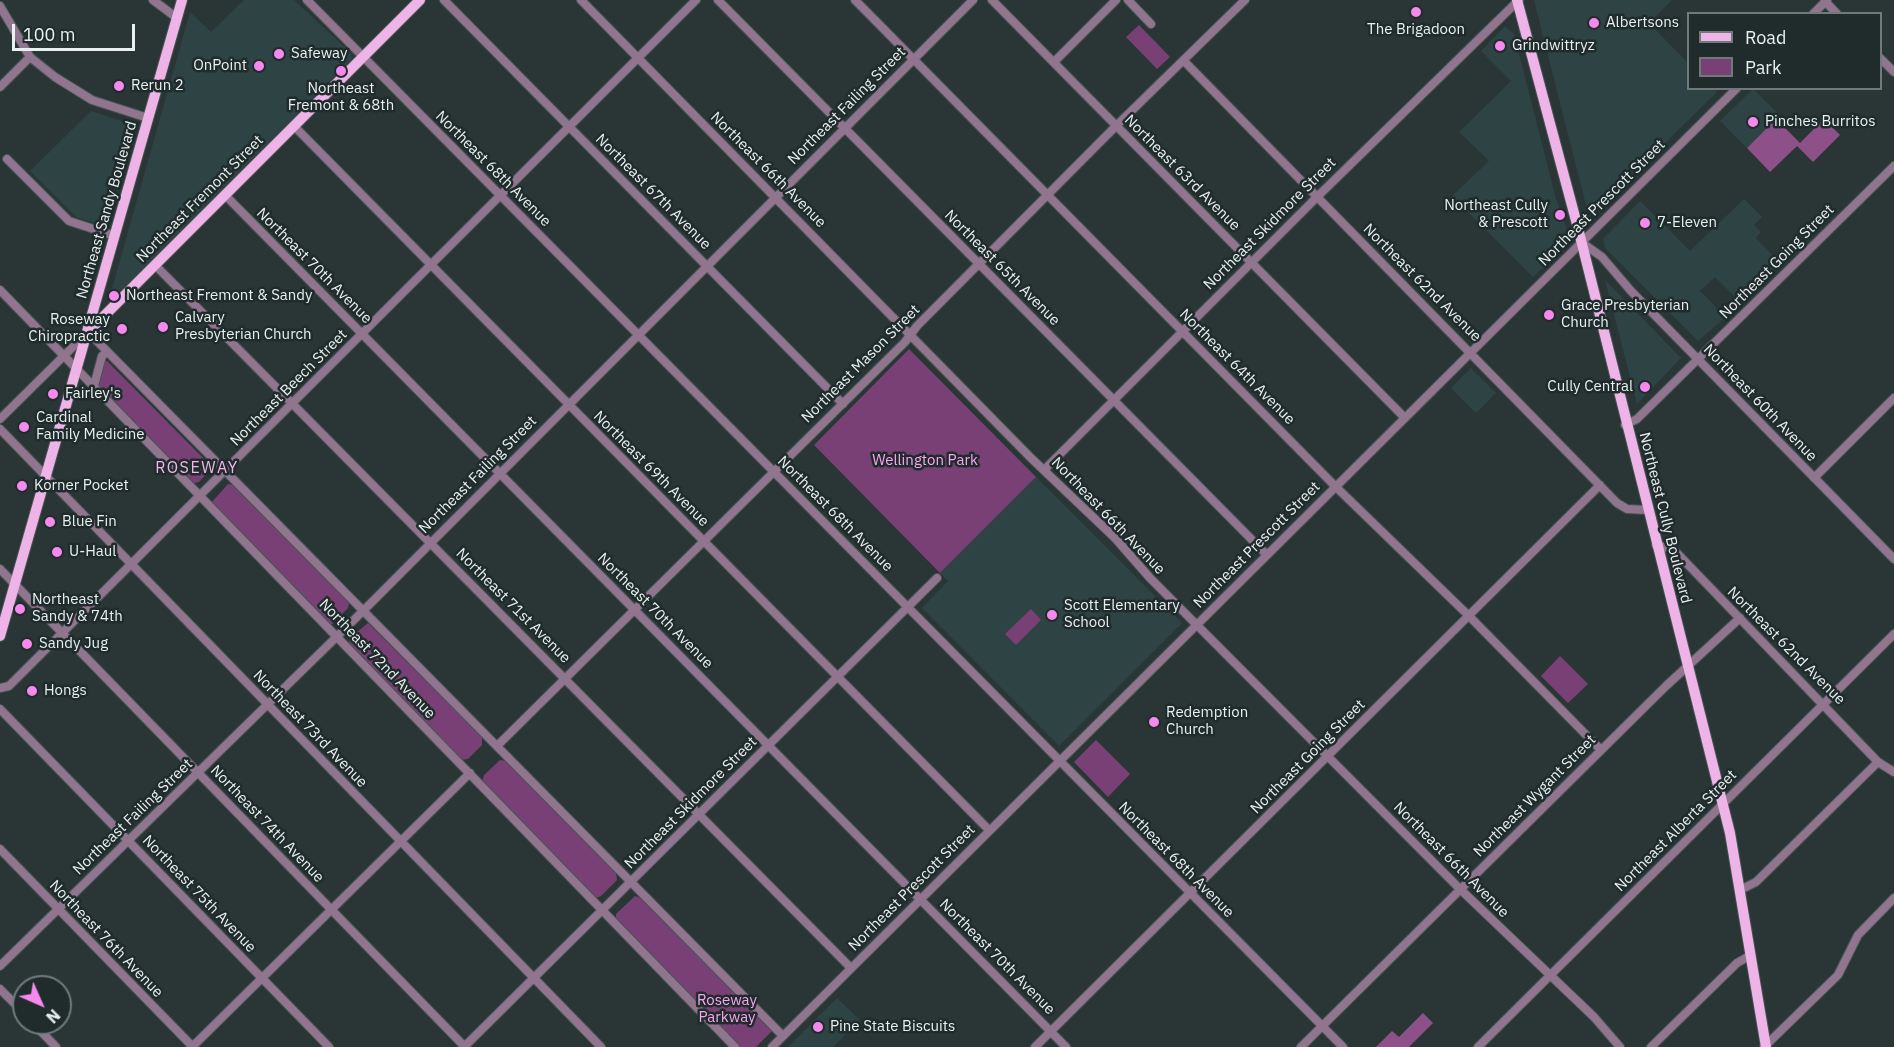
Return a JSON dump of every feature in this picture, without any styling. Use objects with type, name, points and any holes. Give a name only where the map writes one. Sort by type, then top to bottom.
[{"type":"main road","name":"Northeast Sandy Boulevard","points":[[0,636],[182,0]]},
{"type":"main road","name":"Northeast Fremont Street","points":[[88,332],[420,0]]},
{"type":"main road","name":"Northeast Cully Boulevard","points":[[1518,0],[1722,805],[1740,890],[1765,1046]]},
{"type":"street","points":[[153,0],[177,18]]},
{"type":"street","name":"Northeast 68th Avenue","points":[[307,0],[1189,894],[1344,1047]]},
{"type":"street","name":"Northeast 67th Avenue","points":[[444,0],[843,404]]},
{"type":"street","name":"Northeast 66th Avenue","points":[[581,0],[910,335],[1115,538],[1144,572],[1460,889],[1551,975],[1620,1047]]},
{"type":"street","name":"Northeast Beech Street","points":[[0,688],[9,686],[696,0]]},
{"type":"street","name":"Northeast 65th Avenue","points":[[718,0],[1266,554]]},
{"type":"street","name":"Northeast 64th Avenue","points":[[855,0],[1335,486],[1469,616],[1600,750]]},
{"type":"street","name":"Northeast Failing Street","points":[[0,966],[337,636],[973,0]]},
{"type":"street","name":"Northeast 63rd Avenue","points":[[992,0],[1404,417]]},
{"type":"street","points":[[1054,62],[1116,0]]},
{"type":"street","points":[[1128,0],[1151,24]]},
{"type":"street","name":"Northeast Mason Street","points":[[497,747],[773,470],[843,404],[1116,126],[1245,0]]},
{"type":"street","name":"Northeast Skidmore Street","points":[[1044,470],[1182,330],[1518,0]]},
{"type":"street","points":[[1815,12],[1826,1]]},
{"type":"street","points":[[0,6],[30,57],[82,95],[148,118]]},
{"type":"street","points":[[0,87],[30,57]]},
{"type":"street","points":[[1882,59],[1894,72]]},
{"type":"street","name":"Northeast 62nd Avenue","points":[[1184,61],[1600,485],[1623,507],[1647,510]]},
{"type":"street","name":"Northeast Prescott Street","points":[[771,1047],[1735,90]]},
{"type":"street","name":"Northeast 69th Avenue","points":[[294,126],[989,830]]},
{"type":"street","points":[[7,159],[69,221],[115,236]]},
{"type":"street","name":"Northeast Going Street","points":[[1626,425],[1637,419],[1894,166]]},
{"type":"street","name":"Northeast 70th Avenue","points":[[225,195],[1066,1047]]},
{"type":"street","name":"Northeast 60th Avenue","points":[[1581,242],[1602,257],[1630,291],[1894,559]]},
{"type":"street","name":"Northeast 71st Avenue","points":[[155,265],[851,968]]},
{"type":"street","name":"Northeast 72nd Avenue","points":[[0,290],[735,1047]]},
{"type":"street","name":"Northeast 72nd Avenue","points":[[88,332],[106,353],[783,1036]]},
{"type":"street","name":"Northeast Fremont Street","points":[[0,419],[88,332]]},
{"type":"street","points":[[94,386],[102,356],[106,353]]},
{"type":"street","points":[[1814,478],[1894,398]]},
{"type":"street","name":"Northeast 73rd Avenue","points":[[0,429],[601,1047]]},
{"type":"street","name":"Northeast Going Street","points":[[1035,1047],[1600,485]]},
{"type":"street","name":"Northeast 62nd Avenue","points":[[1656,545],[1673,549],[1878,762],[1894,772]]},
{"type":"street","name":"Northeast 74th Avenue","points":[[0,569],[464,1047]]},
{"type":"street","name":"Northeast Skidmore Street","points":[[464,1047],[937,578]]},
{"type":"street","name":"Northeast Wygant Street","points":[[1301,1047],[1600,750],[1740,618]]},
{"type":"street","name":"Northeast Alberta Street","points":[[1478,1047],[1894,634]]},
{"type":"street","name":"Northeast 75th Avenue","points":[[0,709],[329,1047]]},
{"type":"street","points":[[1740,890],[1756,882],[1878,762]]},
{"type":"street","points":[[192,1047],[470,773]]},
{"type":"street","name":"Northeast 76th Avenue","points":[[0,849],[192,1047]]},
{"type":"street","points":[[1765,1046],[1838,975],[1858,935],[1894,898]]},
{"type":"street","points":[[1651,1047],[1737,963],[1751,955]]},
{"type":"street","points":[[0,989],[12,1001]]},
{"type":"street","points":[[45,1035],[57,1047]]},
{"type":"shaded area","points":[[244,0],[294,0],[351,53],[352,59],[108,303],[190,12],[211,32]]},
{"type":"shaded area","points":[[1534,0],[1672,0],[1649,23],[1687,62],[1687,90],[1715,90],[1717,92],[1592,215],[1588,213]]},
{"type":"shaded area","points":[[1505,26],[1514,34],[1556,199],[1570,238],[1566,246],[1533,277],[1452,196],[1489,161],[1459,132],[1511,81],[1481,51]]},
{"type":"shaded area","points":[[1752,90],[1780,115],[1747,148],[1720,121]]},
{"type":"shaded area","points":[[91,111],[130,124],[101,225],[76,217],[30,171]]},
{"type":"shaded area","points":[[1776,119],[1800,143],[1824,119],[1840,135],[1813,162],[1797,146],[1770,172],[1747,148]]},
{"type":"shaded area","points":[[1744,199],[1762,217],[1754,225],[1761,232],[1756,238],[1780,263],[1740,302],[1715,277],[1700,291],[1726,317],[1698,341],[1605,248],[1603,239],[1640,201],[1690,251]]},
{"type":"shaded area","points":[[1605,280],[1681,358],[1637,404]]},
{"type":"shaded area","points":[[1471,368],[1496,393],[1476,413],[1451,388]]},
{"type":"shaded area","name":"Scott Elementary School","points":[[1036,477],[1182,623],[1059,746],[922,608],[948,581],[940,573]]},
{"type":"shaded area","points":[[837,998],[860,1020],[833,1047],[788,1047]]},
{"type":"shaded area","points":[[1423,1013],[1433,1023],[1409,1047],[1376,1047],[1392,1031],[1399,1037]]},
{"type":"green space","points":[[1139,25],[1170,57],[1157,69],[1126,37]]},
{"type":"green space","name":"Wellington Park","points":[[909,349],[1036,477],[940,573],[814,445]]},
{"type":"green space","points":[[107,361],[210,465],[210,470],[199,482],[194,483],[100,387],[98,383],[103,362]]},
{"type":"green space","points":[[228,484],[233,485],[349,602],[348,608],[332,624],[329,624],[211,503]]},
{"type":"green space","points":[[1031,609],[1041,620],[1016,645],[1005,634]]},
{"type":"green space","points":[[368,623],[482,737],[482,745],[468,759],[461,760],[349,644],[350,638]]},
{"type":"green space","points":[[1560,656],[1588,684],[1568,703],[1541,676]]},
{"type":"green space","points":[[1096,740],[1130,774],[1108,797],[1074,762]]},
{"type":"green space","points":[[500,760],[506,761],[616,873],[617,880],[601,896],[596,898],[482,782],[484,775]]},
{"type":"green space","name":"Roseway Parkway","points":[[635,896],[641,898],[772,1031],[756,1047],[739,1047],[616,919],[616,914]]},
{"type":"place","name":"The Brigadoon","points":[[1416,12]]},
{"type":"place","name":"Albertsons","points":[[1594,23]]},
{"type":"place","name":"Grindwittryz","points":[[1500,46]]},
{"type":"place","name":"Safeway","points":[[279,54]]},
{"type":"place","name":"OnPoint","points":[[259,66]]},
{"type":"place","name":"Northeast Fremont & 68th","points":[[341,71]]},
{"type":"place","name":"Rerun 2","points":[[119,86]]},
{"type":"place","name":"Pinches Burritos","points":[[1753,122]]},
{"type":"place","name":"Northeast Cully & Prescott","points":[[1560,215]]},
{"type":"place","name":"7-Eleven","points":[[1645,223]]},
{"type":"place","name":"Northeast Fremont & Sandy","points":[[114,296]]},
{"type":"place","name":"Grace Presbyterian Church","points":[[1549,315]]},
{"type":"place","name":"Calvary Presbyterian Church","points":[[163,327]]},
{"type":"place","name":"Roseway Chiropractic","points":[[122,329]]},
{"type":"place","name":"Cully Central","points":[[1645,387]]},
{"type":"place","name":"Fairley's","points":[[53,394]]},
{"type":"place","name":"Cardinal Family Medicine","points":[[24,427]]},
{"type":"place","name":"Korner Pocket","points":[[22,486]]},
{"type":"place","name":"Blue Fin","points":[[50,522]]},
{"type":"place","name":"U-Haul","points":[[57,552]]},
{"type":"place","name":"Northeast Sandy & 74th","points":[[20,609]]},
{"type":"place","name":"Scott Elementary School","points":[[1052,615]]},
{"type":"place","name":"Sandy Jug","points":[[27,644]]},
{"type":"place","name":"Hongs","points":[[32,691]]},
{"type":"place","name":"Redemption Church","points":[[1154,722]]},
{"type":"place","name":"Pine State Biscuits","points":[[818,1027]]},
{"type":"district","name":"ROSEWAY","points":[[197,468]]}]
